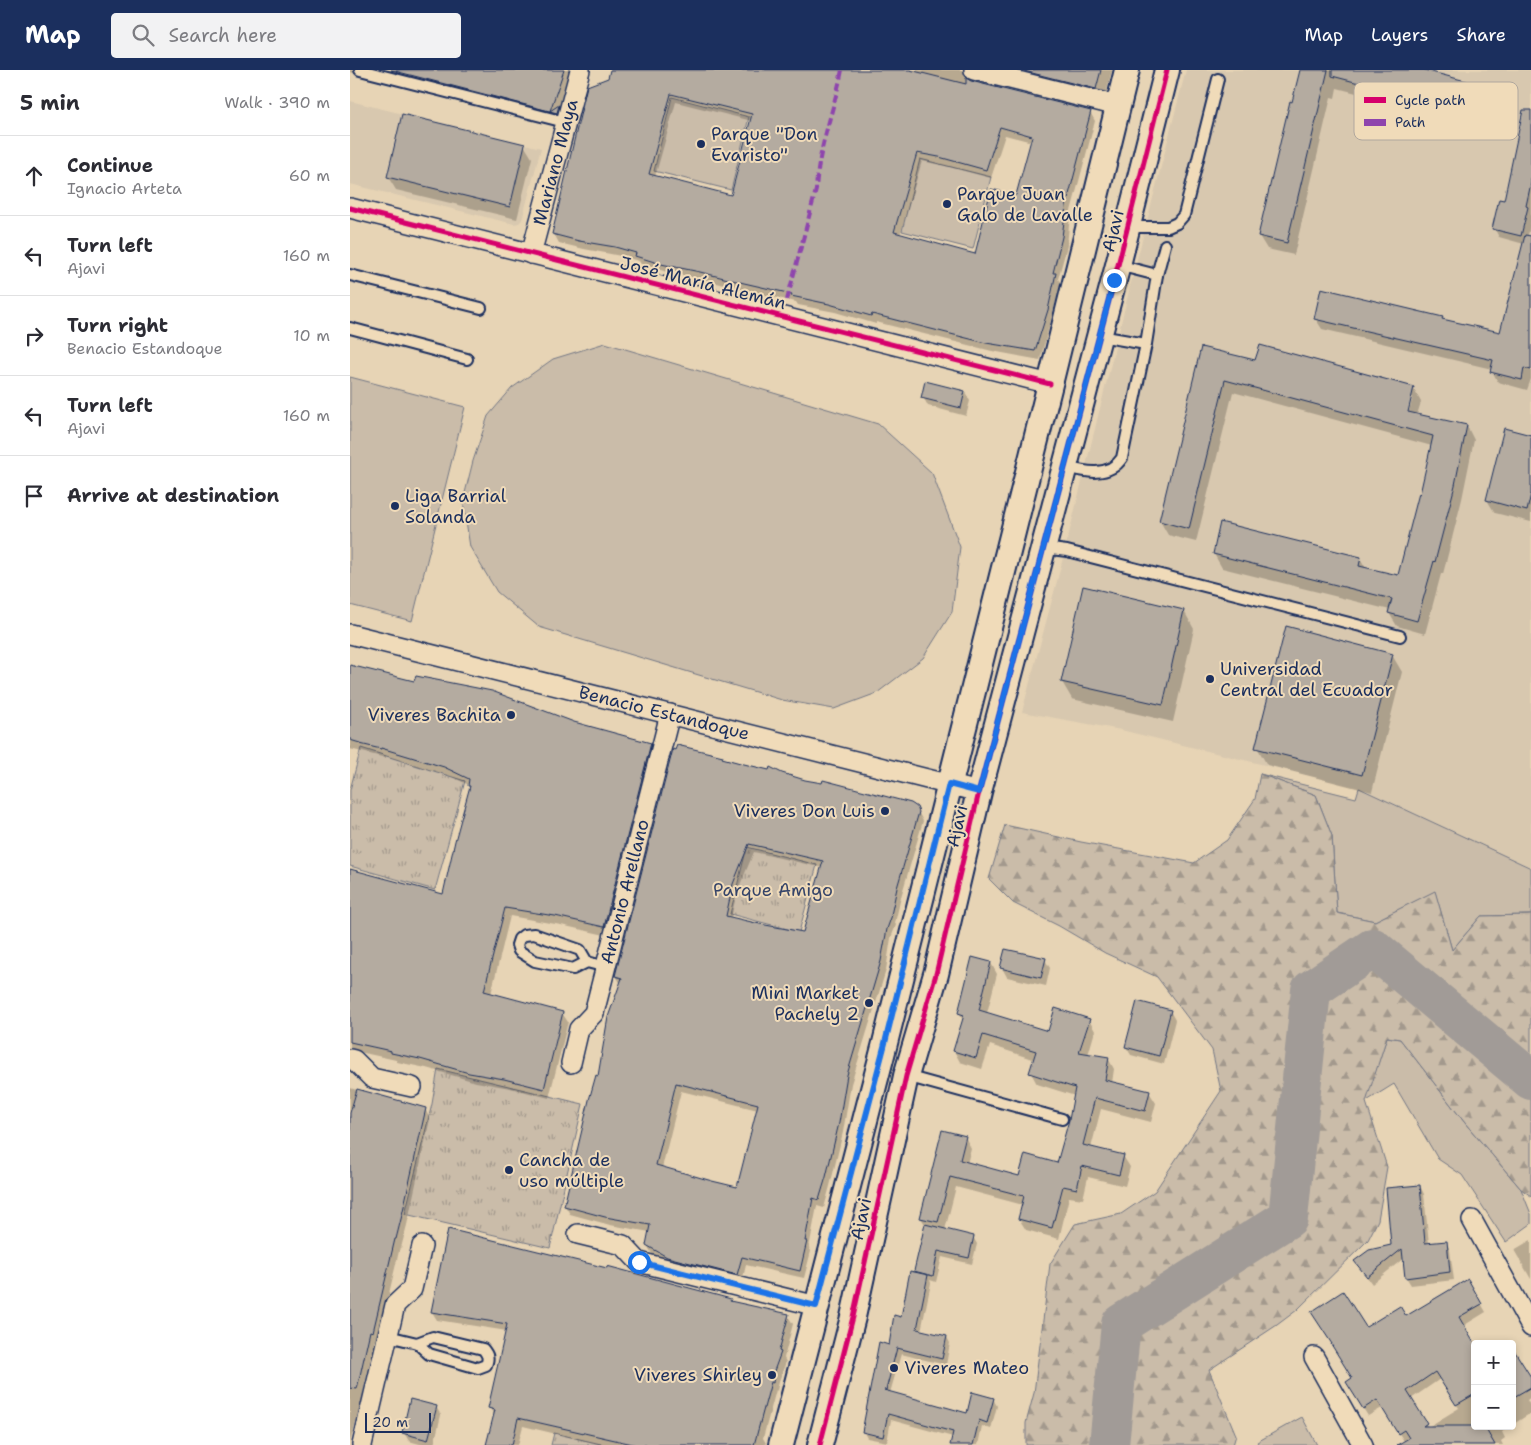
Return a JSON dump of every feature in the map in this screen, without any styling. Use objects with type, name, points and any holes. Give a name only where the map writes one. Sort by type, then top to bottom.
[{"type":"street","name":"Mariano Maya","points":[[531,254],[580,70]]},
{"type":"street","points":[[974,70],[1118,106]]},
{"type":"street","name":"Ajavi","points":[[781,1445],[884,1047],[1127,70]]},
{"type":"street","name":"Ajavi","points":[[820,1445],[853,1317],[906,1076],[936,974],[979,792],[1100,336],[1167,70]]},
{"type":"street","name":"José María Alemán","points":[[350,208],[1050,384]]},
{"type":"street","name":"Benacio Estandoque","points":[[350,634],[979,792]]},
{"type":"street","name":"Antonio Arellano","points":[[571,1063],[579,1029],[594,1013],[670,714]]},
{"type":"street","points":[[350,1059],[354,1060],[372,1078],[412,1087]]},
{"type":"street","points":[[1472,1220],[1531,1327]]},
{"type":"street","points":[[578,1234],[623,1246],[639,1262],[816,1306]]},
{"type":"street","points":[[362,1445],[395,1305],[412,1289],[422,1246]]},
{"type":"street","points":[[1314,1357],[1362,1445]]},
{"type":"lane","points":[[360,70],[565,122]]},
{"type":"lane","points":[[1128,227],[1168,228],[1184,215],[1218,79]]},
{"type":"lane","points":[[1065,467],[1085,472],[1102,472],[1118,464],[1122,458],[1146,344],[1157,275],[1165,245]]},
{"type":"lane","points":[[1118,265],[1157,275]]},
{"type":"lane","points":[[350,275],[481,308]]},
{"type":"lane","points":[[350,328],[467,359]]},
{"type":"lane","points":[[1100,336],[1146,344]]},
{"type":"lane","points":[[1044,548],[1067,551],[1400,636]]},
{"type":"lane","points":[[587,962],[580,950],[534,934],[519,939],[517,945],[519,951],[535,961],[572,968],[587,962],[606,967]]},
{"type":"lane","points":[[906,1076],[1062,1119]]},
{"type":"lane","points":[[388,1336],[417,1343],[429,1354],[478,1368],[486,1365],[488,1360],[488,1354],[484,1349],[433,1337],[417,1343]]},
{"type":"shaded area","points":[[1186,70],[1531,70],[1531,868],[1359,788],[1121,730],[1022,712],[1061,566]]},
{"type":"shaded area","points":[[350,101],[541,148],[522,220],[514,224],[350,184]]},
{"type":"green space","name":"Parque \"Don Evaristo\"","points":[[672,97],[749,117],[731,190],[654,171]]},
{"type":"green space","name":"Parque Juan Galo de Lavalle","points":[[920,159],[991,177],[973,249],[902,231]]},
{"type":"green space","points":[[605,343],[878,424],[932,473],[960,547],[952,612],[923,658],[877,693],[834,709],[782,700],[539,627],[497,592],[470,547],[463,501],[473,461],[488,416],[512,388],[553,359]]},
{"type":"green space","name":"Liga Barrial Solanda","points":[[350,377],[465,407],[412,621],[350,605]]},
{"type":"green space","points":[[361,748],[465,781],[435,890],[350,866],[350,790]]},
{"type":"green space","points":[[1260,774],[1356,798],[1359,788],[1531,868],[1531,915],[1481,916],[1452,950],[1435,892],[1375,921],[1337,913],[1332,836],[1316,795]]},
{"type":"green space","points":[[1260,774],[1316,795],[1332,836],[1337,913],[1375,921],[1435,891],[1452,950],[1481,916],[1531,915],[1531,1196],[1521,1189],[1465,1123],[1400,1039],[1387,1037],[1366,1102],[1387,1167],[1378,1220],[1368,1240],[1297,1310],[1209,1370],[1236,1435],[1233,1445],[1026,1445],[1026,1423],[1034,1393],[1050,1264],[1075,1224],[1121,1214],[1155,1191],[1221,1091],[1212,1050],[1157,977],[1105,953],[1059,926],[1013,903],[989,879],[1005,825],[1081,842],[1194,863],[1227,840],[1255,799]]},
{"type":"green space","name":"Parque Amigo","points":[[747,847],[817,865],[799,932],[730,914]]},
{"type":"green space","points":[[1387,1037],[1400,1039],[1465,1123],[1521,1189],[1531,1214],[1531,1224],[1506,1242],[1462,1175],[1438,1159],[1394,1084],[1365,1102]]},
{"type":"green space","points":[[438,1069],[583,1104],[550,1248],[405,1214],[432,1104]]},
{"type":"green space","points":[[1302,1417],[1317,1445],[1259,1445],[1257,1442]]},
{"type":"green space","points":[[554,1433],[605,1445],[551,1445]]},
{"type":"building","points":[[391,70],[564,70],[550,111],[559,105],[557,113]]},
{"type":"building","points":[[610,70],[910,70],[966,84],[966,78],[971,81],[1091,111],[1066,206],[1062,237],[1053,273],[1056,273],[1048,310],[1035,351],[986,343],[872,314],[871,316],[791,296],[792,294],[661,264],[635,256],[636,253],[615,247],[552,234],[587,86],[608,78]],"holes":[[[671,94],[752,114],[731,195],[649,174]],[[1000,127],[1032,136],[1016,195],[991,189],[975,254],[894,232],[917,153],[986,170]]]},
{"type":"building","points":[[1020,70],[1101,70],[1096,89]]},
{"type":"building","points":[[1300,70],[1328,70],[1287,243],[1258,236],[1290,101],[1292,102]]},
{"type":"building","points":[[1332,70],[1424,70],[1470,82],[1355,82],[1332,76]]},
{"type":"building","points":[[1523,110],[1531,110],[1531,183],[1526,206],[1528,207],[1521,236],[1492,229],[1499,199],[1504,200]]},
{"type":"building","points":[[402,114],[525,144],[510,207],[387,177]]},
{"type":"building","points":[[1525,235],[1531,236],[1531,370],[1524,368],[1522,380],[1490,372],[1493,360],[1314,319],[1321,288],[1500,332]]},
{"type":"building","points":[[1260,345],[1414,387],[1408,412],[1467,425],[1455,485],[1417,621],[1388,613],[1392,599],[1213,554],[1220,522],[1361,557],[1359,566],[1398,575],[1420,494],[1433,436],[1225,380],[1189,529],[1159,521],[1201,347],[1255,360]]},
{"type":"building","points":[[925,381],[965,391],[961,408],[921,398]]},
{"type":"building","points":[[1504,428],[1531,435],[1531,494],[1527,511],[1486,500]]},
{"type":"building","points":[[1083,586],[1184,610],[1163,705],[1061,682]]},
{"type":"building","points":[[1286,626],[1393,654],[1362,775],[1255,748]]},
{"type":"building","points":[[350,665],[414,681],[416,676],[492,691],[574,722],[651,743],[604,927],[555,916],[505,908],[484,991],[563,1012],[544,1089],[469,1073],[391,1053],[391,1051],[350,1042],[350,869],[443,894],[470,786],[468,786],[469,779],[444,767],[350,740]]},
{"type":"building","points":[[677,745],[769,770],[770,767],[805,780],[822,783],[823,780],[911,803],[917,807],[919,812],[897,888],[881,961],[847,1075],[839,1123],[826,1177],[819,1200],[813,1198],[805,1241],[807,1241],[800,1271],[742,1257],[737,1275],[667,1257],[646,1245],[650,1225],[605,1217],[564,1206],[589,1100],[596,1075],[598,1076],[608,1017],[622,978],[615,976],[673,749],[675,750]],"holes":[[[749,844],[823,861],[803,932],[726,916],[733,884]],[[676,1083],[758,1104],[737,1187],[656,1165]]]},
{"type":"building","points":[[1005,949],[1046,958],[1041,978],[1000,968]]},
{"type":"building","points":[[972,957],[991,962],[979,1010],[1048,1031],[1055,1008],[1090,1019],[1079,1052],[1109,1057],[1105,1080],[1150,1091],[1145,1111],[1095,1098],[1083,1145],[1124,1155],[1119,1175],[1082,1166],[1077,1189],[1063,1186],[1052,1228],[1018,1219],[1024,1196],[950,1177],[938,1222],[920,1218],[942,1130],[966,1136],[960,1160],[1019,1176],[1025,1154],[1057,1163],[1069,1120],[1075,1088],[1029,1073],[1036,1051],[983,1035],[976,1058],[953,1051],[964,1015],[958,1013]]},
{"type":"building","points":[[1137,1001],[1171,1010],[1159,1056],[1125,1047]]},
{"type":"building","points":[[357,1089],[426,1108],[402,1215],[373,1332],[370,1331],[357,1389],[350,1388],[350,1113]]},
{"type":"building","points":[[1420,1185],[1425,1243],[1447,1241],[1450,1272],[1405,1278],[1402,1249],[1367,1277],[1354,1261],[1369,1250],[1391,1245],[1386,1188]]},
{"type":"building","points":[[925,1224],[974,1236],[969,1258],[938,1251],[933,1276],[914,1271]]},
{"type":"building","points":[[448,1229],[607,1268],[607,1266],[731,1299],[730,1301],[789,1314],[779,1351],[781,1352],[774,1371],[773,1383],[771,1382],[754,1445],[637,1445],[518,1418],[512,1445],[486,1445],[495,1410],[488,1408],[507,1324],[431,1312]]},
{"type":"building","points":[[910,1271],[928,1275],[917,1329],[947,1336],[942,1359],[897,1348],[886,1390],[884,1390],[967,1413],[972,1392],[994,1398],[987,1423],[979,1420],[973,1445],[950,1445],[953,1432],[888,1414],[883,1437],[862,1432],[879,1342],[889,1345],[894,1315],[901,1317]]},
{"type":"building","points":[[1468,1279],[1482,1304],[1459,1317],[1472,1340],[1471,1396],[1456,1405],[1435,1372],[1407,1391],[1427,1423],[1423,1426],[1471,1426],[1471,1430],[1486,1430],[1495,1445],[1397,1445],[1409,1438],[1404,1430],[1398,1434],[1377,1400],[1363,1409],[1346,1382],[1352,1378],[1311,1312],[1343,1291],[1366,1327],[1400,1306],[1406,1316]]},
{"type":"building","points":[[1516,1353],[1531,1377],[1531,1387],[1516,1396]]},
{"type":"building","points":[[410,1399],[437,1406],[428,1440],[402,1433]]},
{"type":"waterway","points":[[1109,1445],[1121,1324],[1288,1218],[1311,990],[1373,948],[1531,1080]]},
{"type":"marked path","points":[[787,300],[816,190],[823,145],[842,70]]},
{"type":"cycle path","points":[[820,1445],[853,1317],[906,1076],[936,974],[979,792],[1118,265],[1167,70]]},
{"type":"cycle path","points":[[350,208],[1050,384]]},
{"type":"place","name":"Parque \"Don Evaristo\"","points":[[701,144]]},
{"type":"place","name":"Parque Juan Galo de Lavalle","points":[[947,204]]},
{"type":"place","name":"Liga Barrial Solanda","points":[[395,506]]},
{"type":"place","name":"Universidad Central del Ecuador","points":[[1210,679]]},
{"type":"place","name":"Viveres Bachita","points":[[511,715]]},
{"type":"place","name":"Viveres Don Luis","points":[[885,811]]},
{"type":"place","name":"Mini Market Pachely 2","points":[[869,1003]]},
{"type":"place","name":"Cancha de uso múltiple","points":[[509,1170]]},
{"type":"place","name":"Viveres Mateo","points":[[894,1368]]},
{"type":"place","name":"Viveres Shirley","points":[[772,1375]]},
{"type":"route","points":[[639,1262],[816,1306],[884,1047],[949,784],[979,792],[1114,280]]}]
